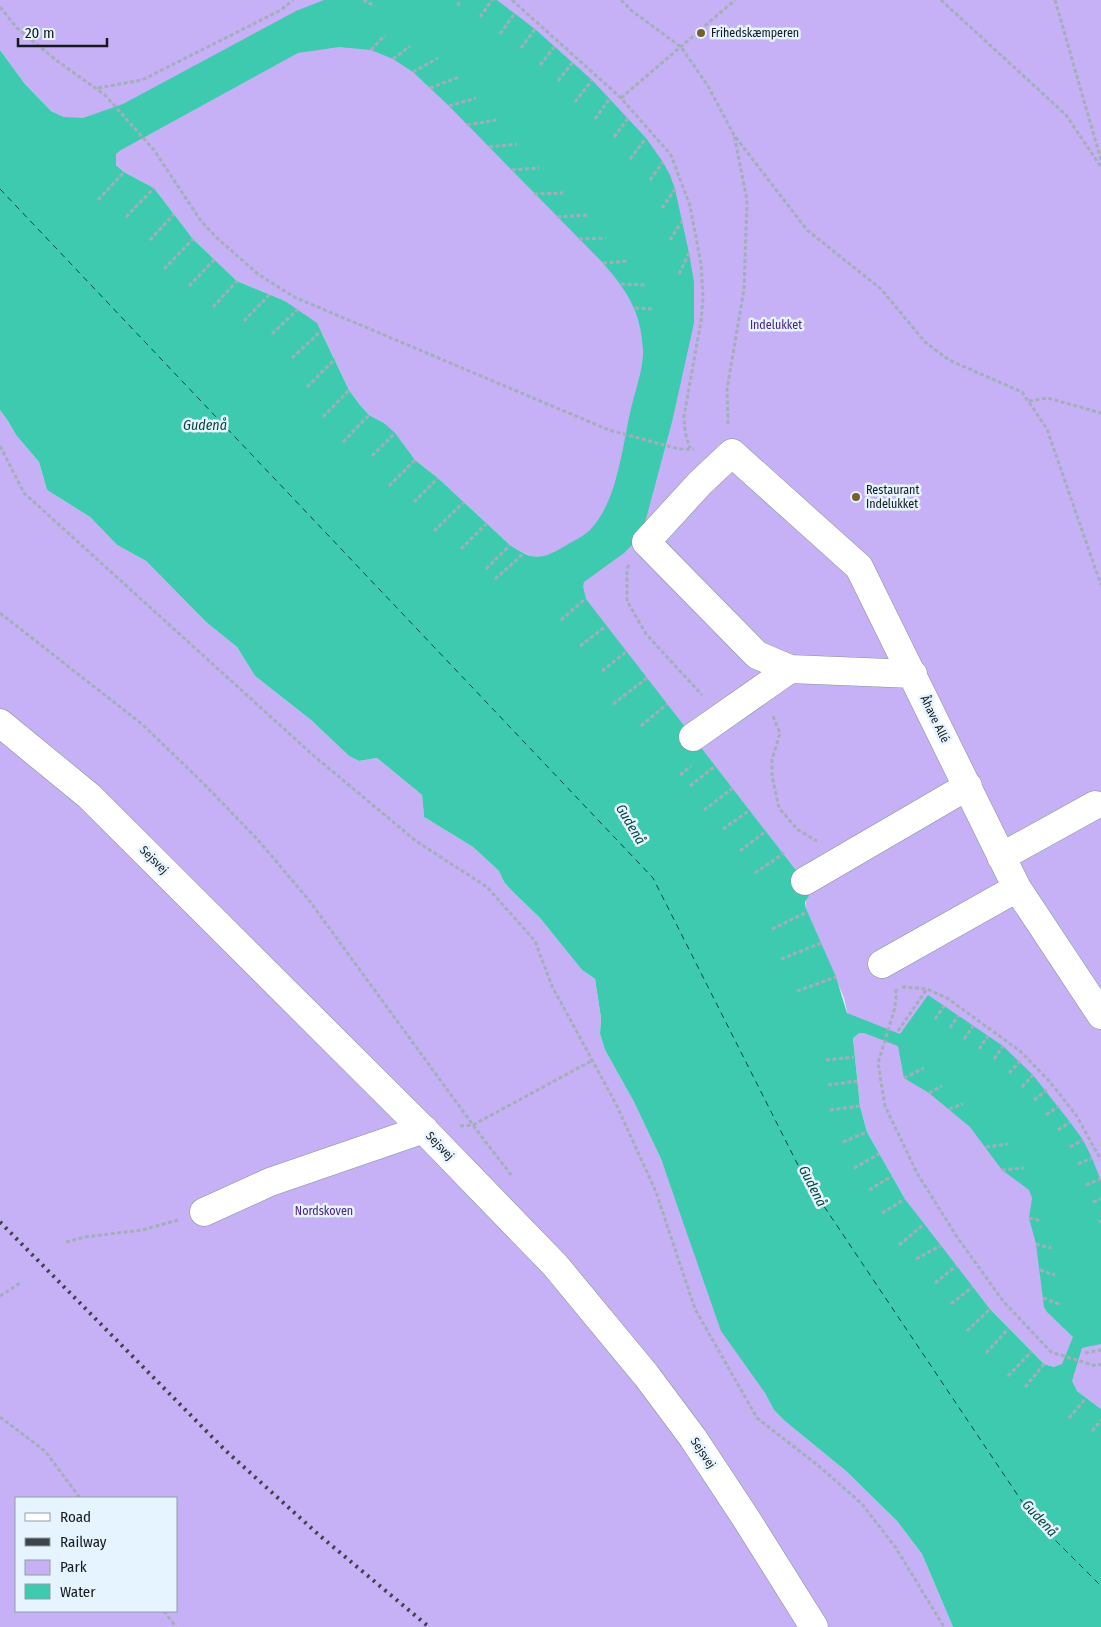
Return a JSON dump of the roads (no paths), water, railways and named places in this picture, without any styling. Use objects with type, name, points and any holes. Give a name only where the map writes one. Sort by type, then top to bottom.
[{"type":"street","name":"Åhave Allé","points":[[790,669],[756,655],[646,542],[700,483],[732,453],[859,567],[1017,888],[1101,1016]]},
{"type":"street","points":[[693,737],[790,669],[913,674]]},
{"type":"street","name":"Sejsvej","points":[[0,723],[89,796],[424,1129],[555,1265],[646,1375],[693,1438],[814,1627]]},
{"type":"street","points":[[805,881],[968,786]]},
{"type":"street","points":[[1001,857],[1095,805]]},
{"type":"street","points":[[882,964],[1017,888]]},
{"type":"street","points":[[204,1212],[270,1182],[424,1129]]},
{"type":"water","name":"Gudenå","points":[[324,0],[497,0],[535,29],[592,80],[646,138],[670,175],[675,189],[694,282],[694,323],[672,422],[646,519],[636,541],[624,553],[584,582],[586,599],[812,891],[805,902],[805,906],[836,977],[847,1013],[900,1034],[928,995],[1003,1046],[1033,1075],[1083,1140],[1101,1181],[1101,1344],[1082,1348],[1072,1381],[1077,1391],[1101,1409],[1101,1627],[953,1627],[922,1554],[897,1521],[846,1471],[774,1410],[765,1393],[721,1331],[661,1159],[634,1102],[605,1050],[600,1034],[601,1018],[595,979],[582,970],[540,918],[504,882],[499,871],[473,847],[424,817],[422,795],[377,758],[359,761],[349,756],[311,720],[255,676],[237,647],[206,622],[146,561],[117,545],[90,517],[47,490],[39,462],[16,435],[0,410],[0,50],[25,84],[51,111],[64,117],[83,118],[123,104],[296,11]],"holes":[[[339,47],[371,50],[393,59],[413,72],[449,106],[603,263],[626,293],[636,313],[642,336],[642,365],[621,458],[607,505],[590,530],[550,554],[538,557],[532,556],[510,545],[438,478],[415,460],[395,433],[384,423],[369,415],[349,390],[317,323],[285,301],[237,281],[193,239],[154,188],[124,172],[116,165],[116,154],[121,150],[298,53]],[[859,1033],[864,1033],[898,1046],[904,1078],[929,1093],[970,1127],[1002,1170],[1029,1190],[1032,1198],[1029,1218],[1036,1244],[1044,1307],[1073,1337],[1062,1364],[1054,1367],[1044,1364],[990,1309],[905,1199],[867,1132],[860,1106],[853,1038]]]},
{"type":"railway","points":[[0,1222],[225,1450],[319,1535],[429,1627]]},
{"type":"place","name":"Frihedskæmperen","points":[[701,33]]},
{"type":"place","name":"Restaurant Indelukket","points":[[856,497]]},
{"type":"park label","name":"Indelukket","points":[[776,325]]},
{"type":"park label","name":"Nordskoven","points":[[324,1211]]}]
